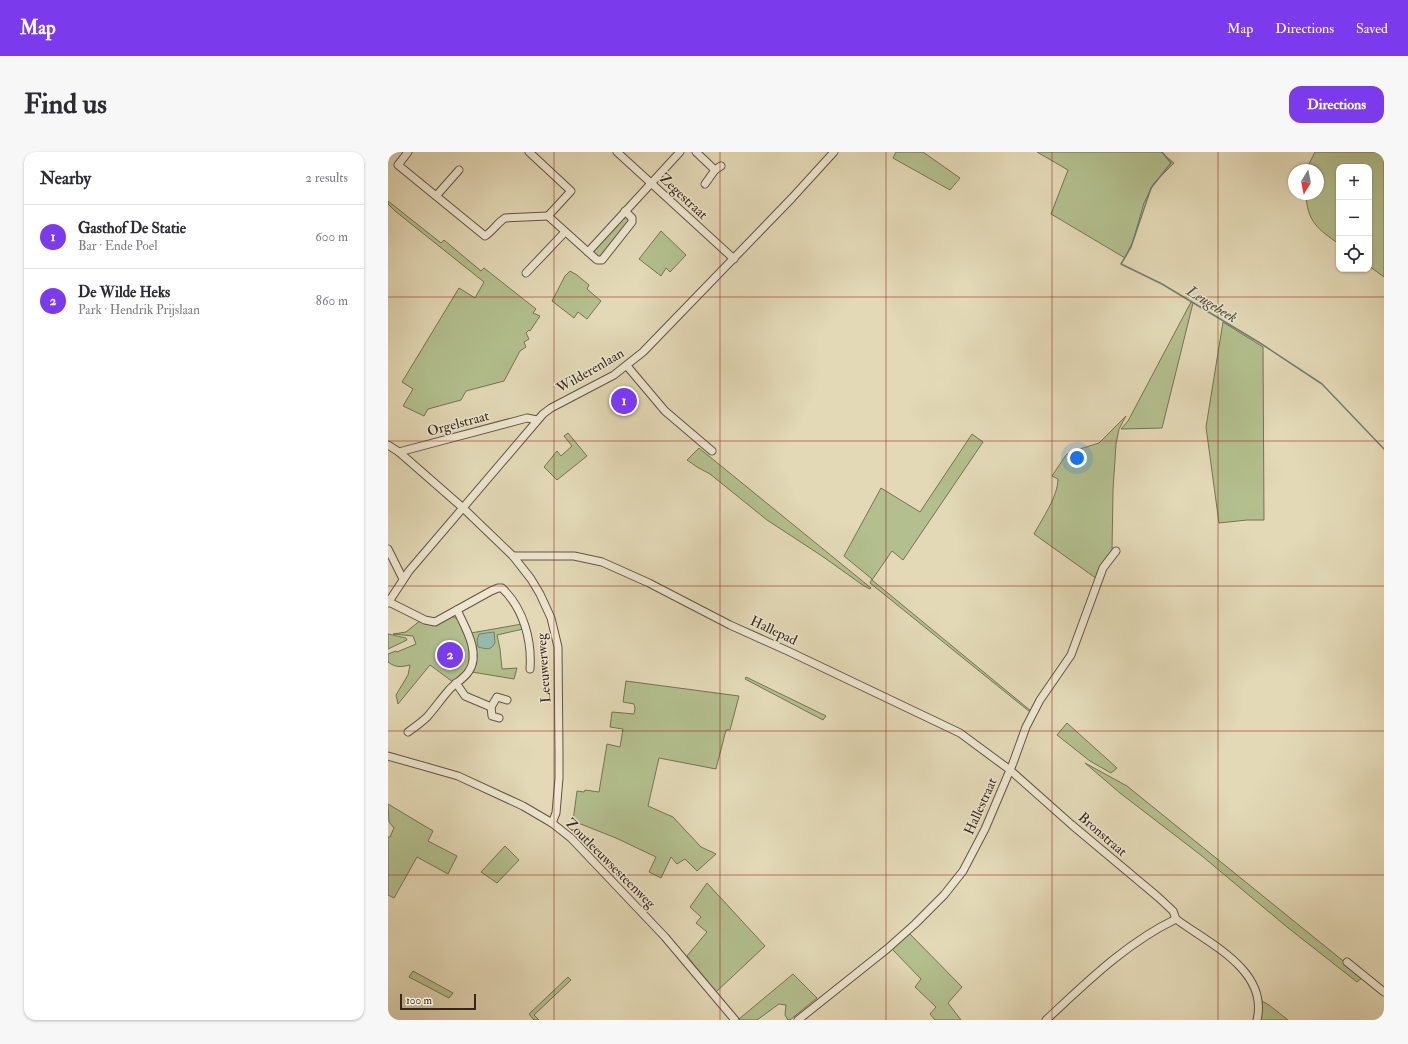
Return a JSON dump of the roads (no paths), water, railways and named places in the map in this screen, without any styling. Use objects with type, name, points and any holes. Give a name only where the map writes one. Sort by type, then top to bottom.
[{"type":"street","points":[[408,152],[398,165],[485,236],[505,218],[548,216],[571,191],[529,152]]},
{"type":"street","name":"Zegestraat","points":[[617,152],[734,259]]},
{"type":"street","points":[[588,252],[680,152]]},
{"type":"street","points":[[696,152],[718,168],[705,184]]},
{"type":"street","name":"Wilderenlaan","points":[[388,602],[403,579],[537,420],[551,408],[601,383],[627,366],[643,352],[734,259],[834,152]]},
{"type":"street","points":[[436,196],[459,170]]},
{"type":"street","points":[[548,216],[597,260],[602,260],[632,222],[632,218],[626,211]]},
{"type":"street","points":[[526,273],[565,232]]},
{"type":"street","points":[[627,366],[665,411],[712,451]]},
{"type":"street","name":"Orgelstraat","points":[[399,452],[526,418],[537,420]]},
{"type":"street","points":[[388,445],[399,452]]},
{"type":"street","name":"Leeuwerweg","points":[[399,452],[463,508],[513,556],[531,579],[551,618],[556,639],[559,676],[559,778],[556,813],[552,822]]},
{"type":"street","points":[[388,549],[403,579]]},
{"type":"street","name":"Hallestraat","points":[[798,1020],[887,949],[930,910],[955,882],[970,858],[1010,770],[1032,715],[1074,650],[1103,568],[1116,551]]},
{"type":"street","name":"Hallepad","points":[[513,556],[529,555],[583,558],[602,562],[649,583],[730,625],[960,733],[1010,770]]},
{"type":"street","points":[[388,602],[431,622],[435,622],[491,591],[502,588],[517,608],[528,636],[531,654],[530,669]]},
{"type":"street","points":[[408,732],[427,717],[456,683],[469,672],[473,659],[470,639],[457,610]]},
{"type":"street","points":[[456,683],[465,696],[490,707]]},
{"type":"street","points":[[490,707],[497,698],[507,700]]},
{"type":"street","points":[[490,707],[492,716],[498,718]]},
{"type":"street","name":"Zoutleeuwsesteenweg","points":[[388,756],[458,776],[523,806],[552,822],[570,838],[665,937],[735,1020]]},
{"type":"street","name":"Bronstraat","points":[[1010,770],[1072,825],[1158,897],[1173,911],[1176,919],[1229,957],[1247,974],[1252,982],[1258,999],[1259,1010],[1257,1020]]},
{"type":"street","points":[[1046,1020],[1091,978],[1122,953],[1176,919]]},
{"type":"street","points":[[1347,962],[1384,992]]},
{"type":"waterway","name":"Leugebeek","points":[[1162,152],[1171,163],[1151,188],[1131,247],[1121,264],[1162,284],[1260,343],[1322,384],[1384,449]]},
{"type":"place","name":"Gasthof De Statie","points":[[624,401]]},
{"type":"place","name":"De Wilde Heks","points":[[450,655]]}]
